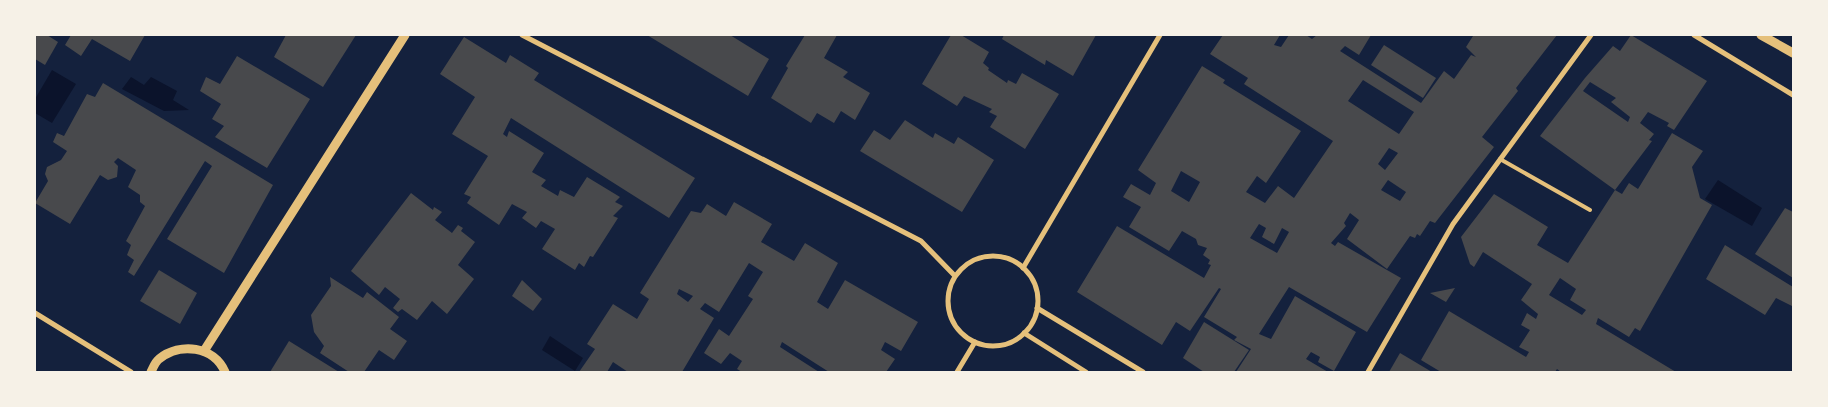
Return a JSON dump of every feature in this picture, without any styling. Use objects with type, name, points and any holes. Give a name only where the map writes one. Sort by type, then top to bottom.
[{"type":"street","points":[[204,351],[405,35]]},
{"type":"street","points":[[522,35],[921,241],[955,276]]},
{"type":"street","points":[[1023,268],[1160,35]]},
{"type":"street","points":[[1368,372],[1453,224],[1591,35]]},
{"type":"street","points":[[1694,35],[1793,95]]},
{"type":"street","points":[[1762,35],[1793,53]]},
{"type":"street","points":[[987,256],[1006,258],[1023,268],[1035,286],[1037,308],[1033,322],[1024,333],[1010,343],[992,346],[975,342],[962,334],[953,322],[948,306],[949,291],[955,276],[969,262],[987,256]]},
{"type":"street","points":[[1037,308],[1143,372]]},
{"type":"street","points":[[35,313],[131,372]]},
{"type":"street","points":[[1024,333],[1086,372]]},
{"type":"street","points":[[957,372],[975,342]]},
{"type":"street","points":[[150,372],[158,359],[180,348],[204,351],[222,364],[225,372]]},
{"type":"lane","points":[[1500,159],[1590,210]]},
{"type":"water","points":[[52,70],[76,84],[52,123],[35,113],[35,99]]},
{"type":"water","points":[[131,77],[144,85],[151,77],[177,91],[173,100],[189,110],[164,111],[122,89]]},
{"type":"water","points":[[1718,180],[1762,208],[1752,226],[1705,199]]},
{"type":"water","points":[[550,336],[583,358],[575,371],[542,350]]},
{"type":"building","points":[[35,35],[47,35],[58,42],[45,65],[35,59]]},
{"type":"building","points":[[71,35],[145,35],[130,61],[92,39],[81,56],[65,45]]},
{"type":"building","points":[[286,35],[356,35],[323,87],[274,57]]},
{"type":"building","points":[[647,35],[730,35],[769,59],[748,96]]},
{"type":"building","points":[[805,35],[837,35],[824,58],[848,72],[843,77],[870,93],[855,120],[841,111],[834,123],[817,113],[811,123],[771,98],[788,68],[786,66]]},
{"type":"building","points":[[951,35],[961,35],[989,52],[983,63],[989,68],[988,70],[1007,83],[1008,80],[1016,84],[1022,73],[1059,94],[1025,149],[990,127],[997,116],[989,112],[992,109],[964,96],[957,106],[922,84]]},
{"type":"building","points":[[1004,35],[1096,35],[1073,76],[1046,60],[1045,65],[1002,39]]},
{"type":"building","points":[[1223,35],[1280,35],[1274,45],[1281,47],[1289,35],[1306,35],[1312,39],[1317,35],[1371,35],[1359,55],[1345,46],[1340,51],[1421,103],[1444,71],[1454,79],[1471,55],[1476,57],[1466,47],[1473,36],[1471,35],[1557,35],[1516,88],[1518,91],[1482,137],[1494,147],[1435,223],[1430,221],[1420,236],[1417,234],[1415,238],[1410,236],[1387,269],[1347,239],[1359,220],[1350,213],[1344,223],[1346,226],[1331,243],[1335,246],[1338,242],[1401,278],[1367,332],[1289,287],[1259,334],[1271,339],[1295,296],[1356,332],[1334,371],[1318,362],[1320,357],[1311,352],[1306,359],[1328,372],[1236,372],[1251,349],[1234,340],[1237,337],[1204,317],[1221,289],[1219,288],[1190,331],[1176,322],[1162,345],[1077,292],[1117,226],[1204,278],[1211,265],[1208,264],[1210,260],[1203,255],[1207,248],[1198,245],[1196,239],[1182,231],[1169,251],[1129,227],[1141,207],[1123,197],[1131,184],[1150,195],[1156,183],[1138,170],[1202,66],[1225,80],[1223,83],[1301,131],[1266,183],[1257,176],[1246,192],[1265,203],[1278,186],[1294,198],[1333,141],[1244,84],[1248,78],[1210,54]],"holes":[[[1363,80],[1414,112],[1399,134],[1348,101]],[[1389,148],[1398,153],[1385,170],[1378,164]],[[1181,171],[1200,182],[1189,202],[1171,191]],[[1388,180],[1406,192],[1400,201],[1381,190]],[[1259,224],[1266,228],[1262,237],[1274,244],[1282,228],[1289,232],[1277,253],[1250,238]]]},
{"type":"building","points":[[1631,35],[1707,81],[1674,130],[1667,126],[1669,123],[1648,112],[1640,123],[1654,134],[1649,140],[1652,141],[1615,190],[1540,136],[1585,78],[1613,46],[1620,51]],"holes":[[[1590,82],[1616,98],[1611,102],[1630,117],[1628,122],[1583,91]]]},
{"type":"building","points":[[464,37],[506,63],[510,55],[539,73],[534,80],[695,178],[669,218],[511,118],[503,134],[507,137],[509,131],[544,153],[532,172],[546,180],[541,186],[558,196],[560,190],[574,197],[587,177],[620,197],[615,202],[623,206],[613,216],[618,218],[593,257],[590,256],[584,267],[579,263],[575,270],[542,249],[555,229],[541,221],[536,228],[522,218],[527,212],[512,204],[499,225],[467,203],[471,197],[464,194],[488,156],[452,134],[475,97],[440,74]]},
{"type":"building","points":[[1384,45],[1436,78],[1423,98],[1371,65]]},
{"type":"building","points":[[237,56],[310,99],[267,168],[215,137],[224,126],[212,119],[221,104],[200,91],[206,77],[220,84]]},
{"type":"building","points":[[103,83],[273,185],[224,273],[167,239],[212,166],[205,161],[134,276],[128,272],[134,260],[127,255],[131,245],[126,241],[145,206],[140,202],[140,195],[128,187],[136,170],[118,158],[114,162],[118,166],[117,177],[108,180],[100,175],[70,224],[35,203],[48,181],[45,174],[47,167],[61,160],[67,151],[53,142],[57,133],[64,136],[87,94],[95,97]]},
{"type":"building","points":[[905,120],[933,138],[935,133],[954,144],[958,137],[994,160],[962,212],[860,151],[874,130],[890,140]]},
{"type":"building","points":[[1672,133],[1703,151],[1692,167],[1700,198],[1712,205],[1640,331],[1635,328],[1629,337],[1598,318],[1596,324],[1676,372],[1561,372],[1557,369],[1555,372],[1441,372],[1421,360],[1449,311],[1526,357],[1529,352],[1519,347],[1530,330],[1521,325],[1527,313],[1536,319],[1538,314],[1521,300],[1532,284],[1483,252],[1474,267],[1470,264],[1461,237],[1494,194],[1548,227],[1537,245],[1568,263],[1615,190],[1622,194],[1629,183],[1638,189]],"holes":[[[1560,278],[1576,289],[1570,300],[1586,310],[1582,315],[1549,295]]]},
{"type":"building","points":[[411,193],[433,210],[434,207],[442,212],[435,220],[452,233],[458,225],[463,228],[461,231],[475,242],[458,265],[474,279],[447,314],[432,301],[417,320],[402,309],[398,312],[393,308],[400,299],[385,287],[379,295],[351,271]]},
{"type":"building","points":[[734,202],[772,224],[761,242],[794,261],[805,243],[838,263],[817,302],[828,309],[845,280],[918,322],[901,351],[885,342],[881,350],[895,359],[886,372],[829,372],[782,342],[780,347],[819,372],[742,372],[737,369],[742,361],[730,353],[721,364],[704,353],[719,329],[729,336],[753,299],[748,296],[763,272],[749,263],[719,312],[705,303],[700,309],[714,318],[682,372],[628,372],[613,362],[607,372],[579,372],[595,349],[587,344],[613,304],[637,319],[649,299],[640,293],[691,211],[701,213],[707,204],[726,216]],"holes":[[[679,289],[693,296],[688,302],[677,294]]]},
{"type":"building","points":[[1785,208],[1793,212],[1793,278],[1755,254]]},
{"type":"building","points":[[1725,245],[1793,287],[1792,306],[1776,298],[1765,315],[1706,279]]},
{"type":"building","points":[[159,270],[197,293],[180,324],[140,301]]},
{"type":"building","points":[[330,277],[363,298],[367,292],[399,317],[390,329],[407,341],[394,360],[379,350],[364,372],[349,372],[320,353],[324,346],[314,332],[311,315],[331,286]]},
{"type":"building","points":[[522,280],[542,299],[533,311],[512,296]]},
{"type":"building","points":[[1455,288],[1446,302],[1430,293]]},
{"type":"building","points":[[1204,322],[1249,350],[1234,372],[1204,372],[1183,358]]},
{"type":"building","points":[[289,341],[339,372],[270,372]]},
{"type":"building","points":[[1400,353],[1432,372],[1389,372]]}]
